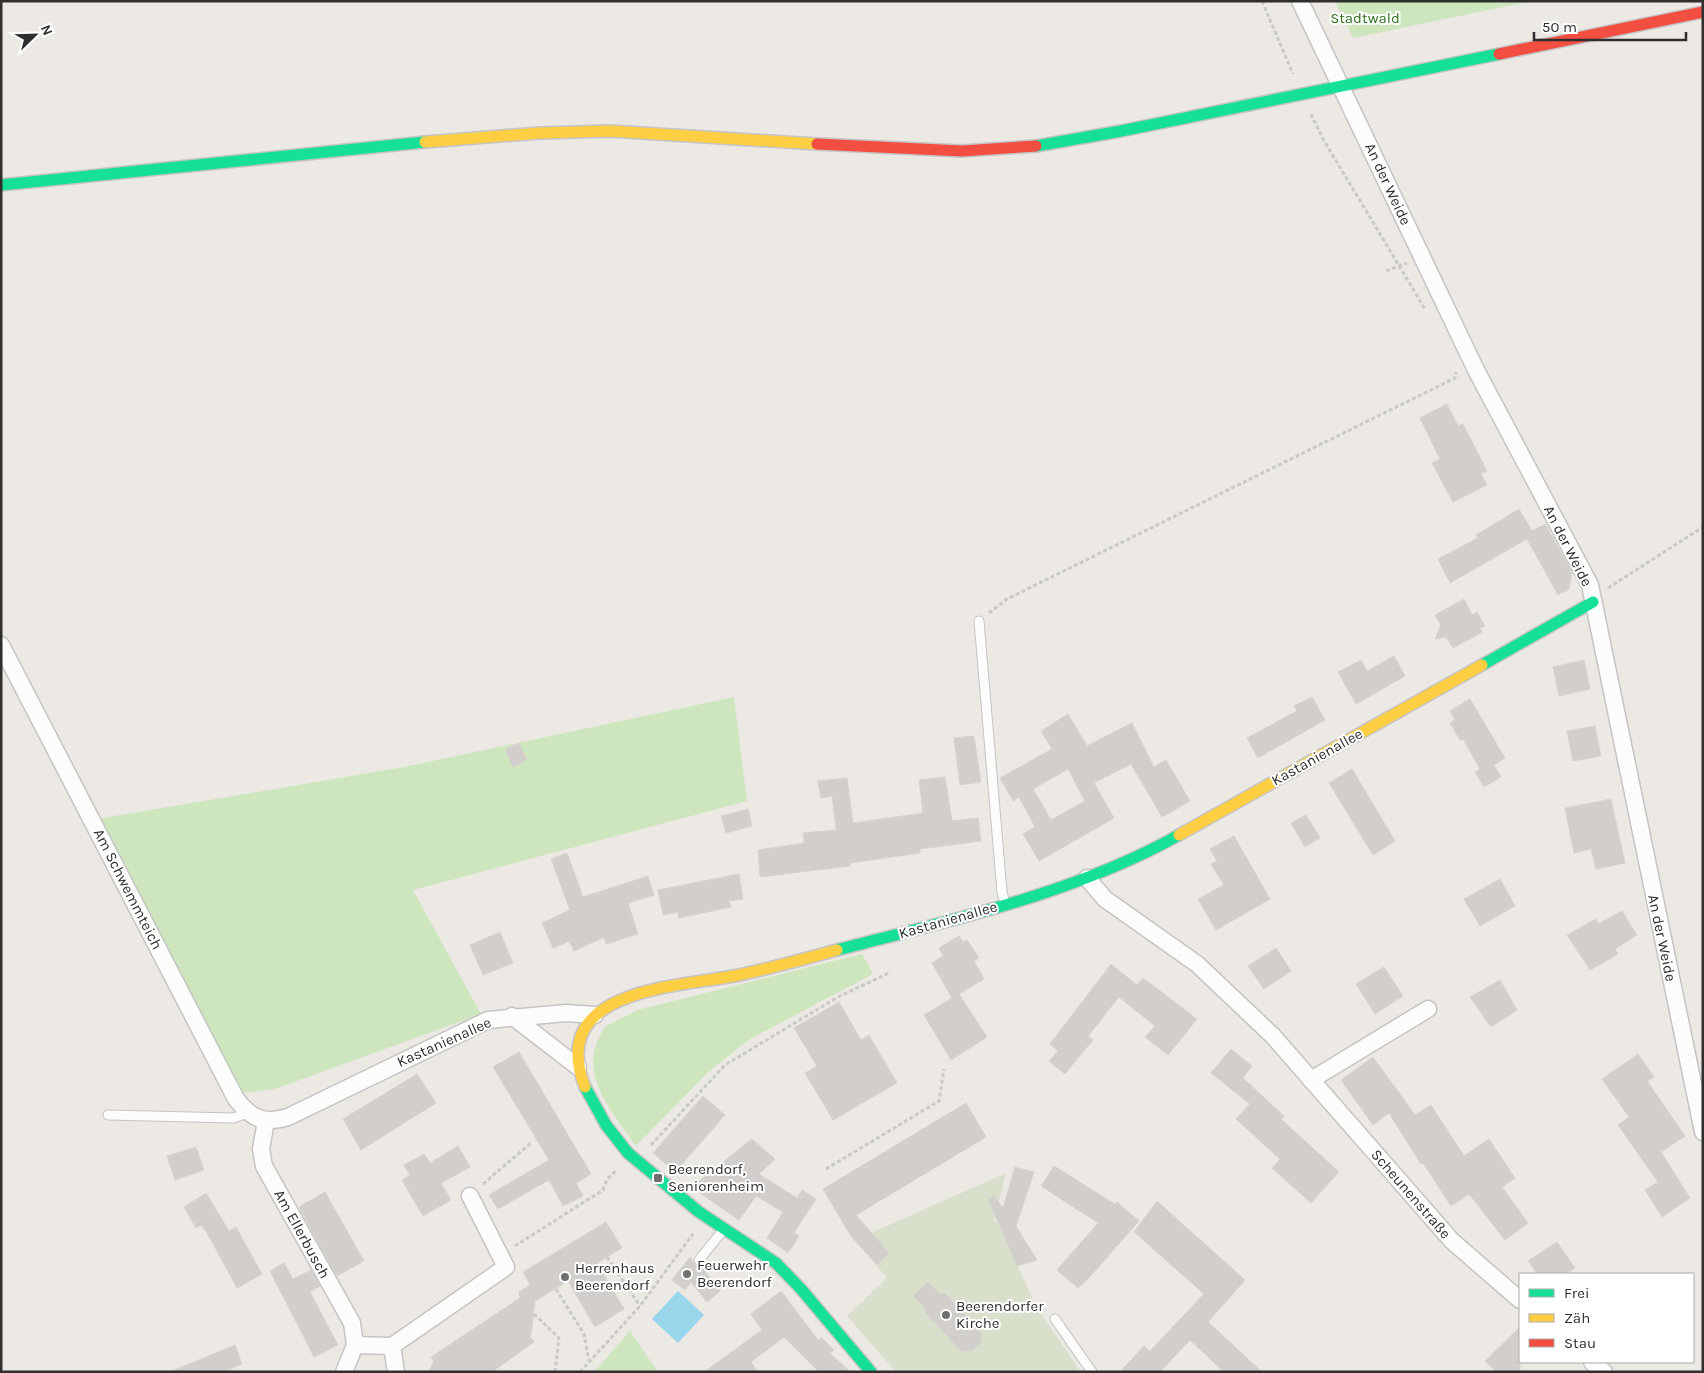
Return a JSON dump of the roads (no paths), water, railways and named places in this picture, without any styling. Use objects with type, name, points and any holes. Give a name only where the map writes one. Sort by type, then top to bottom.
[{"type":"main road","points":[[1,185],[431,141],[528,133],[611,132],[728,137],[892,149],[963,151],[1006,149],[1077,140],[1703,12]]},
{"type":"main road","name":"Kastanienallee","points":[[595,1015],[610,1002],[652,990],[736,976],[1005,904],[1105,872],[1147,853],[1593,602]]},
{"type":"main road","points":[[595,1015],[585,1027],[580,1044],[578,1067],[581,1081],[603,1119],[632,1157],[706,1218],[774,1262],[871,1372]]},
{"type":"street","name":"An der Weide","points":[[1300,1],[1476,370],[1590,585],[1703,1132]]},
{"type":"street","name":"Am Schwemmteich","points":[[1,645],[236,1099],[248,1113],[266,1121]]},
{"type":"street","name":"Scheunenstraße","points":[[1087,878],[1105,899],[1197,964],[1273,1036],[1452,1241],[1519,1299]]},
{"type":"street","points":[[1311,1080],[1428,1009]]},
{"type":"street","name":"Kastanienallee","points":[[266,1121],[288,1117],[488,1020],[512,1016],[566,1013],[595,1015]]},
{"type":"street","points":[[512,1016],[578,1067]]},
{"type":"street","name":"Am Ellerbusch","points":[[266,1121],[261,1149],[264,1166],[352,1323],[355,1345]]},
{"type":"street","points":[[344,1372],[355,1345],[392,1346],[506,1267],[470,1196]]},
{"type":"street","points":[[392,1346],[396,1372]]},
{"type":"street","points":[[1593,1363],[1604,1372]]},
{"type":"lane","points":[[979,621],[1002,892],[1005,904]]},
{"type":"lane","points":[[108,1115],[233,1118],[248,1113]]},
{"type":"lane","points":[[699,1260],[724,1229]]},
{"type":"lane","points":[[1055,1318],[1092,1372]]},
{"type":"water","points":[[678,1291],[704,1315],[678,1343],[652,1319]]},
{"type":"place","name":"Beerendorf, Seniorenheim","points":[[658,1178]]},
{"type":"place","name":"Feuerwehr Beerendorf","points":[[687,1274]]},
{"type":"place","name":"Herrenhaus Beerendorf","points":[[565,1277]]},
{"type":"place","name":"Beerendorfer Kirche","points":[[946,1315]]},
{"type":"park label","name":"Stadtwald","points":[[1365,18]]}]
